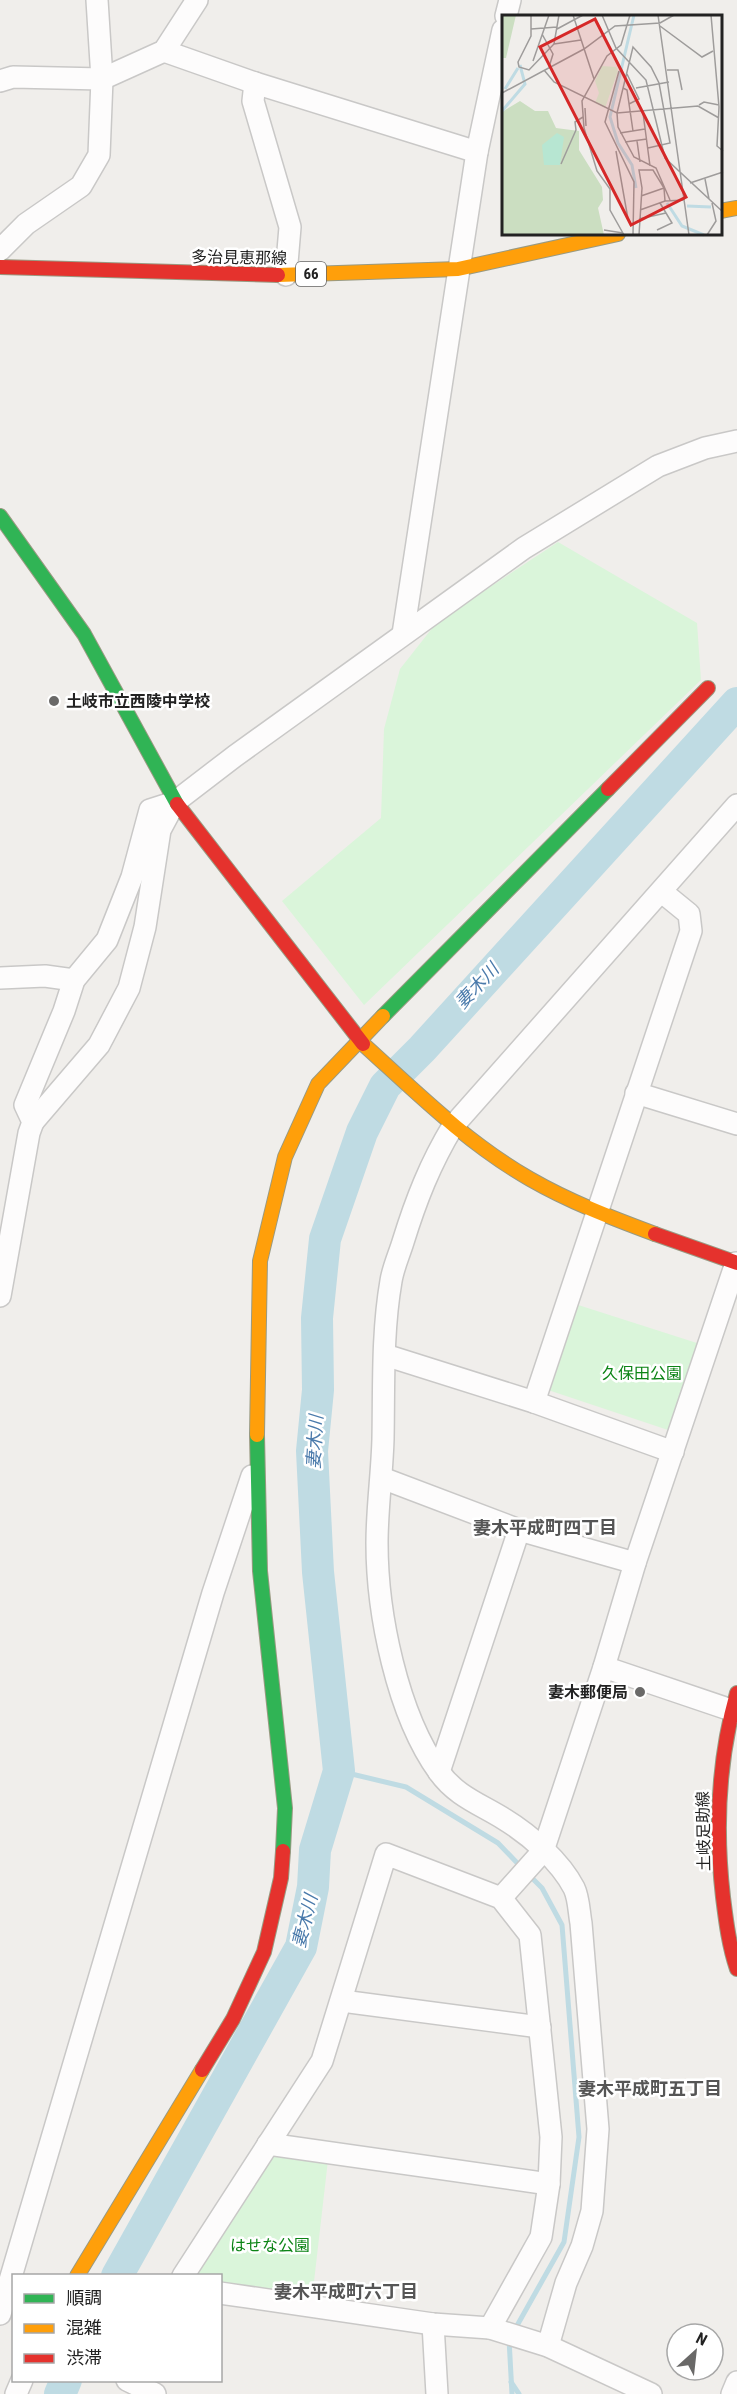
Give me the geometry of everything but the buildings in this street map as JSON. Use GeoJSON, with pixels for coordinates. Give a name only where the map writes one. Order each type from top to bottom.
{"type":"FeatureCollection","features":[{"type":"Feature","properties":{"kind":"street"},"geometry":{"type":"LineString","coordinates":[[0,250],[26,224],[81,186],[99,155],[102,79],[97,0]]}},
{"type":"Feature","properties":{"kind":"street"},"geometry":{"type":"LineString","coordinates":[[0,81],[13,77],[102,79],[164,51],[197,0]]}},
{"type":"Feature","properties":{"kind":"street"},"geometry":{"type":"LineString","coordinates":[[506,15],[510,0]]}},
{"type":"Feature","properties":{"kind":"street"},"geometry":{"type":"LineString","coordinates":[[403,634],[477,152],[502,35]]}},
{"type":"Feature","properties":{"kind":"street"},"geometry":{"type":"LineString","coordinates":[[164,51],[255,83],[477,152]]}},
{"type":"Feature","properties":{"kind":"street"},"geometry":{"type":"LineString","coordinates":[[255,83],[253,101],[290,227],[286,275]]}},
{"type":"Feature","properties":{"kind":"street"},"geometry":{"type":"LineString","coordinates":[[722,211],[737,208]]}},
{"type":"Feature","properties":{"kind":"street","name":"多治見恵那線"},"geometry":{"type":"LineString","coordinates":[[0,267],[286,275],[458,269],[609,236]]}},
{"type":"Feature","properties":{"kind":"street"},"geometry":{"type":"LineString","coordinates":[[33,1122],[24,1105],[64,1011],[74,980],[107,940],[132,877],[150,810],[175,802],[524,548],[658,466],[705,447],[737,441]]}},
{"type":"Feature","properties":{"kind":"street"},"geometry":{"type":"LineString","coordinates":[[0,516],[84,634],[175,802],[359,1040],[453,1126],[529,1179],[595,1212],[736,1263],[635,1563],[604,1667],[543,1851],[501,1898]]}},
{"type":"Feature","properties":{"kind":"street"},"geometry":{"type":"LineString","coordinates":[[78,2274],[234,2019],[264,1952],[281,1878],[285,1808],[260,1571],[257,1463],[260,1261],[285,1157],[318,1084],[708,688]]}},
{"type":"Feature","properties":{"kind":"street"},"geometry":{"type":"LineString","coordinates":[[0,1296],[29,1133],[33,1122],[99,1045],[129,988],[145,927],[160,830],[175,802]]}},
{"type":"Feature","properties":{"kind":"street"},"geometry":{"type":"LineString","coordinates":[[548,2346],[566,2283],[582,2246],[592,2211],[598,2129],[581,1923],[575,1890],[558,1866],[505,1820],[461,1796],[439,1772],[416,1730],[399,1688],[378,1586],[377,1541],[382,1478],[385,1355],[391,1280],[433,1159],[453,1126],[662,892],[737,804]]}},
{"type":"Feature","properties":{"kind":"street"},"geometry":{"type":"LineString","coordinates":[[534,1402],[595,1212],[691,931],[688,914],[662,892]]}},
{"type":"Feature","properties":{"kind":"street"},"geometry":{"type":"LineString","coordinates":[[0,978],[45,976],[74,980]]}},
{"type":"Feature","properties":{"kind":"street"},"geometry":{"type":"LineString","coordinates":[[636,1093],[737,1124]]}},
{"type":"Feature","properties":{"kind":"street"},"geometry":{"type":"LineString","coordinates":[[385,1355],[534,1402],[674,1452]]}},
{"type":"Feature","properties":{"kind":"street"},"geometry":{"type":"LineString","coordinates":[[0,2314],[213,1593],[257,1463]]}},
{"type":"Feature","properties":{"kind":"street"},"geometry":{"type":"LineString","coordinates":[[382,1478],[519,1530],[635,1563]]}},
{"type":"Feature","properties":{"kind":"street"},"geometry":{"type":"LineString","coordinates":[[439,1772],[519,1530]]}},
{"type":"Feature","properties":{"kind":"street"},"geometry":{"type":"LineString","coordinates":[[604,1667],[735,1705]]}},
{"type":"Feature","properties":{"kind":"street","name":"土岐足助線"},"geometry":{"type":"LineString","coordinates":[[735,1705],[719,1785],[720,1871],[731,1952],[737,1969]]}},
{"type":"Feature","properties":{"kind":"street"},"geometry":{"type":"LineString","coordinates":[[184,2274],[322,2061],[386,1854],[501,1898],[530,1935],[551,2137],[549,2184],[541,2237],[490,2328]]}},
{"type":"Feature","properties":{"kind":"street"},"geometry":{"type":"LineString","coordinates":[[342,2001],[540,2027]]}},
{"type":"Feature","properties":{"kind":"street"},"geometry":{"type":"LineString","coordinates":[[268,2144],[549,2184]]}},
{"type":"Feature","properties":{"kind":"street"},"geometry":{"type":"LineString","coordinates":[[222,2293],[433,2324],[490,2328],[548,2346],[651,2394]]}},
{"type":"Feature","properties":{"kind":"street"},"geometry":{"type":"LineString","coordinates":[[433,2324],[437,2394]]}},
{"type":"Feature","properties":{"kind":"street"},"geometry":{"type":"LineString","coordinates":[[131,2382],[155,2394]]}},
{"type":"Feature","properties":{"kind":"street"},"geometry":{"type":"LineString","coordinates":[[732,2394],[737,2382]]}},
{"type":"Feature","properties":{"kind":"green space"},"geometry":{"type":"Polygon","coordinates":[[[558,542],[697,623],[701,680],[364,1005],[282,901],[381,818],[384,729],[400,669],[437,622],[558,542]]]}},
{"type":"Feature","properties":{"kind":"green space","name":"久保田公園"},"geometry":{"type":"Polygon","coordinates":[[[572,1303],[700,1344],[671,1431],[542,1388],[572,1303]]]}},
{"type":"Feature","properties":{"kind":"green space","name":"はせな公園"},"geometry":{"type":"Polygon","coordinates":[[[276,2152],[328,2160],[312,2299],[222,2287],[222,2274],[195,2274],[276,2152]]]}},
{"type":"Feature","properties":{"kind":"waterway","name":"妻木川"},"geometry":{"type":"LineString","coordinates":[[118,2274],[301,1947],[313,1887],[315,1850],[339,1771],[318,1572],[312,1451],[318,1390],[317,1318],[325,1239],[362,1132],[385,1086],[422,1049],[737,703]]}},
{"type":"Feature","properties":{"kind":"waterway"},"geometry":{"type":"LineString","coordinates":[[339,1771],[406,1787],[498,1843],[522,1868]]}},
{"type":"Feature","properties":{"kind":"waterway"},"geometry":{"type":"LineString","coordinates":[[514,2331],[564,2242],[579,2137],[562,1925],[542,1888],[528,1874]]}},
{"type":"Feature","properties":{"kind":"waterway"},"geometry":{"type":"LineString","coordinates":[[509,2339],[512,2394]]}},
{"type":"Feature","properties":{"kind":"waterway","name":"妻木川"},"geometry":{"type":"LineString","coordinates":[[60,2394],[65,2382]]}},
{"type":"Feature","properties":{"kind":"waterway"},"geometry":{"type":"LineString","coordinates":[[511,2382],[519,2394]]}},
{"type":"Feature","properties":{"kind":"traffic: fast"},"geometry":{"type":"LineString","coordinates":[[0,516],[84,634],[177,804]]}},
{"type":"Feature","properties":{"kind":"traffic: fast"},"geometry":{"type":"LineString","coordinates":[[383,1016],[608,789]]}},
{"type":"Feature","properties":{"kind":"traffic: fast"},"geometry":{"type":"LineString","coordinates":[[257,1435],[260,1571],[285,1808],[283,1851]]}},
{"type":"Feature","properties":{"kind":"traffic: slow"},"geometry":{"type":"LineString","coordinates":[[722,211],[737,208]]}},
{"type":"Feature","properties":{"kind":"traffic: slow"},"geometry":{"type":"LineString","coordinates":[[278,275],[458,269],[609,236]]}},
{"type":"Feature","properties":{"kind":"traffic: slow"},"geometry":{"type":"LineString","coordinates":[[257,1435],[260,1261],[285,1157],[318,1084],[383,1016]]}},
{"type":"Feature","properties":{"kind":"traffic: slow"},"geometry":{"type":"LineString","coordinates":[[363,1044],[463,1133],[507,1165],[576,1202],[655,1234]]}},
{"type":"Feature","properties":{"kind":"traffic: slow"},"geometry":{"type":"LineString","coordinates":[[78,2274],[202,2070]]}},
{"type":"Feature","properties":{"kind":"traffic: jam"},"geometry":{"type":"LineString","coordinates":[[0,267],[278,275]]}},
{"type":"Feature","properties":{"kind":"traffic: jam"},"geometry":{"type":"LineString","coordinates":[[608,789],[708,688]]}},
{"type":"Feature","properties":{"kind":"traffic: jam"},"geometry":{"type":"LineString","coordinates":[[177,804],[363,1044]]}},
{"type":"Feature","properties":{"kind":"traffic: jam"},"geometry":{"type":"LineString","coordinates":[[655,1234],[737,1263]]}},
{"type":"Feature","properties":{"kind":"traffic: jam"},"geometry":{"type":"LineString","coordinates":[[737,1693],[722,1769],[719,1820],[723,1897],[737,1969]]}},
{"type":"Feature","properties":{"kind":"traffic: jam"},"geometry":{"type":"LineString","coordinates":[[202,2070],[233,2019],[264,1952],[281,1878],[283,1851]]}},
{"type":"Feature","properties":{"kind":"place","name":"土岐市立西陵中学校"},"geometry":{"type":"Point","coordinates":[54,701]}},
{"type":"Feature","properties":{"kind":"place","name":"妻木郵便局"},"geometry":{"type":"Point","coordinates":[640,1692]}},
{"type":"Feature","properties":{"kind":"district","name":"妻木平成町四丁目"},"geometry":{"type":"Point","coordinates":[545,1528]}},
{"type":"Feature","properties":{"kind":"district","name":"妻木平成町五丁目"},"geometry":{"type":"Point","coordinates":[650,2089]}},
{"type":"Feature","properties":{"kind":"district","name":"妻木平成町六丁目"},"geometry":{"type":"Point","coordinates":[346,2292]}}]}
